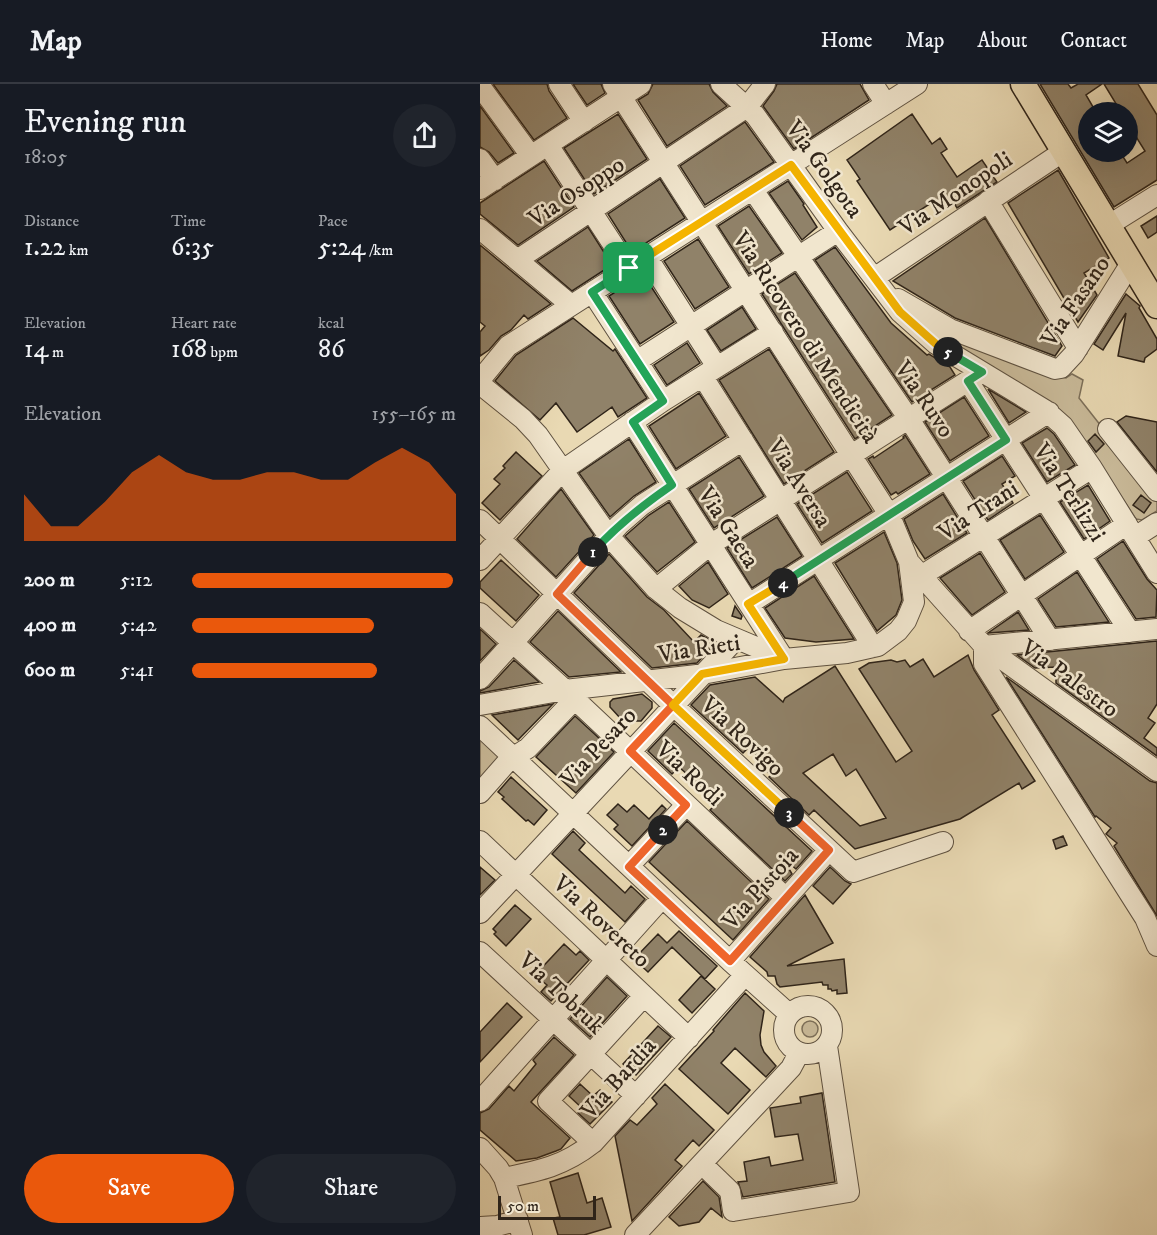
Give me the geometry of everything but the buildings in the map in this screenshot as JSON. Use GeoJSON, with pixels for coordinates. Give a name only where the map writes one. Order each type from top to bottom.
{"type":"FeatureCollection","features":[{"type":"Feature","properties":{"kind":"main road"},"geometry":{"type":"LineString","coordinates":[[1023,84],[1157,306]]}},
{"type":"Feature","properties":{"kind":"street"},"geometry":{"type":"LineString","coordinates":[[559,84],[584,122]]}},
{"type":"Feature","properties":{"kind":"street"},"geometry":{"type":"LineString","coordinates":[[480,159],[487,185],[584,122],[617,91],[641,84]]}},
{"type":"Feature","properties":{"kind":"street","name":"Via Golgota"},"geometry":{"type":"LineString","coordinates":[[721,84],[755,115],[838,231],[900,312],[975,376],[1049,412],[1063,426],[1092,468],[1157,573]]}},
{"type":"Feature","properties":{"kind":"street","name":"Via Osoppo"},"geometry":{"type":"LineString","coordinates":[[517,260],[747,107],[765,84]]}},
{"type":"Feature","properties":{"kind":"street"},"geometry":{"type":"LineString","coordinates":[[873,84],[886,104]]}},
{"type":"Feature","properties":{"kind":"street"},"geometry":{"type":"LineString","coordinates":[[784,659],[736,639],[680,608],[656,589],[608,535],[531,427],[480,382],[508,346],[917,84]]}},
{"type":"Feature","properties":{"kind":"street"},"geometry":{"type":"LineString","coordinates":[[487,91],[531,156]]}},
{"type":"Feature","properties":{"kind":"street","name":"Via Ricovero di Mendicità"},"geometry":{"type":"LineString","coordinates":[[617,91],[890,516],[914,571],[984,646]]}},
{"type":"Feature","properties":{"kind":"street"},"geometry":{"type":"LineString","coordinates":[[548,145],[629,268]]}},
{"type":"Feature","properties":{"kind":"street","name":"Via Monopoli"},"geometry":{"type":"LineString","coordinates":[[878,284],[988,201],[1064,151]]}},
{"type":"Feature","properties":{"kind":"street","name":"Via Ruvo"},"geometry":{"type":"LineString","coordinates":[[753,190],[909,419],[1050,640]]}},
{"type":"Feature","properties":{"kind":"street"},"geometry":{"type":"LineString","coordinates":[[1109,225],[1157,195]]}},
{"type":"Feature","properties":{"kind":"street"},"geometry":{"type":"LineString","coordinates":[[988,201],[1078,348]]}},
{"type":"Feature","properties":{"kind":"street"},"geometry":{"type":"LineString","coordinates":[[480,229],[571,305]]}},
{"type":"Feature","properties":{"kind":"street"},"geometry":{"type":"LineString","coordinates":[[637,361],[838,231]]}},
{"type":"Feature","properties":{"kind":"street","name":"Via Aversa"},"geometry":{"type":"LineString","coordinates":[[647,257],[690,326],[743,440],[873,647]]}},
{"type":"Feature","properties":{"kind":"street","name":"Via Fasano"},"geometry":{"type":"LineString","coordinates":[[1061,368],[1078,348],[1131,263]]}},
{"type":"Feature","properties":{"kind":"street","name":"Via Golgota"},"geometry":{"type":"LineString","coordinates":[[878,284],[950,329],[1055,369],[1061,368]]}},
{"type":"Feature","properties":{"kind":"street"},"geometry":{"type":"LineString","coordinates":[[592,292],[663,401]]}},
{"type":"Feature","properties":{"kind":"street"},"geometry":{"type":"LineString","coordinates":[[480,560],[563,470],[663,401],[773,332]]}},
{"type":"Feature","properties":{"kind":"street"},"geometry":{"type":"LineString","coordinates":[[656,589],[710,544],[975,376]]}},
{"type":"Feature","properties":{"kind":"street","name":"Via Terlizzi"},"geometry":{"type":"LineString","coordinates":[[975,376],[1006,440],[1130,632]]}},
{"type":"Feature","properties":{"kind":"street"},"geometry":{"type":"LineString","coordinates":[[748,604],[890,516],[1049,412]]}},
{"type":"Feature","properties":{"kind":"street","name":"Via Gaeta"},"geometry":{"type":"LineString","coordinates":[[633,422],[784,659]]}},
{"type":"Feature","properties":{"kind":"street"},"geometry":{"type":"LineString","coordinates":[[1108,429],[1157,491]]}},
{"type":"Feature","properties":{"kind":"street"},"geometry":{"type":"LineString","coordinates":[[480,679],[608,535],[642,505],[743,440]]}},
{"type":"Feature","properties":{"kind":"street","name":"Via Trani"},"geometry":{"type":"LineString","coordinates":[[914,571],[984,536],[1092,468]]}},
{"type":"Feature","properties":{"kind":"street","name":"Via Rovigo"},"geometry":{"type":"LineString","coordinates":[[480,520],[648,682],[853,872],[943,842]]}},
{"type":"Feature","properties":{"kind":"street"},"geometry":{"type":"LineString","coordinates":[[969,631],[1081,555],[1131,531],[1157,524]]}},
{"type":"Feature","properties":{"kind":"street"},"geometry":{"type":"LineString","coordinates":[[873,647],[892,638],[906,621],[914,602],[914,571]]}},
{"type":"Feature","properties":{"kind":"street","name":"Via Rodi"},"geometry":{"type":"LineString","coordinates":[[480,613],[570,694],[786,897]]}},
{"type":"Feature","properties":{"kind":"street"},"geometry":{"type":"LineString","coordinates":[[1157,629],[984,646],[984,664],[1145,918],[1157,946]]}},
{"type":"Feature","properties":{"kind":"street","name":"Via Pesaro"},"geometry":{"type":"LineString","coordinates":[[480,913],[736,639]]}},
{"type":"Feature","properties":{"kind":"street","name":"Via Palestro"},"geometry":{"type":"LineString","coordinates":[[984,646],[1157,771]]}},
{"type":"Feature","properties":{"kind":"street","name":"Via Rieti"},"geometry":{"type":"LineString","coordinates":[[480,705],[570,694],[784,659],[847,653],[873,647]]}},
{"type":"Feature","properties":{"kind":"street"},"geometry":{"type":"LineString","coordinates":[[480,793],[513,758],[528,748],[570,694]]}},
{"type":"Feature","properties":{"kind":"street"},"geometry":{"type":"LineString","coordinates":[[480,726],[789,1014]]}},
{"type":"Feature","properties":{"kind":"street"},"geometry":{"type":"LineString","coordinates":[[629,867],[686,805]]}},
{"type":"Feature","properties":{"kind":"street","name":"Via Rovereto"},"geometry":{"type":"LineString","coordinates":[[480,841],[689,1038]]}},
{"type":"Feature","properties":{"kind":"street","name":"Via Pistoia"},"geometry":{"type":"LineString","coordinates":[[730,961],[829,850]]}},
{"type":"Feature","properties":{"kind":"street"},"geometry":{"type":"LineString","coordinates":[[480,1101],[605,959],[663,898]]}},
{"type":"Feature","properties":{"kind":"street","name":"Via Tobruk"},"geometry":{"type":"LineString","coordinates":[[480,951],[636,1096]]}},
{"type":"Feature","properties":{"kind":"street","name":"Via Bardia"},"geometry":{"type":"LineString","coordinates":[[504,1178],[559,1165],[581,1153],[593,1143],[745,975]]}},
{"type":"Feature","properties":{"kind":"street"},"geometry":{"type":"LineString","coordinates":[[593,1143],[548,1101],[644,996]]}},
{"type":"Feature","properties":{"kind":"street"},"geometry":{"type":"LineString","coordinates":[[702,1164],[730,1191],[734,1211],[849,1192],[827,1046],[832,1030],[831,1022],[820,1009],[804,1006],[789,1014],[785,1021],[784,1036],[792,1049],[799,1053],[814,1054],[827,1046]]}},
{"type":"Feature","properties":{"kind":"street"},"geometry":{"type":"LineString","coordinates":[[634,1235],[790,1068],[799,1053]]}},
{"type":"Feature","properties":{"kind":"street"},"geometry":{"type":"LineString","coordinates":[[480,1227],[520,1228],[504,1178],[498,1168],[482,1153]]}},
{"type":"Feature","properties":{"kind":"shaded area"},"geometry":{"type":"Polygon","coordinates":[[[963,340],[1053,375],[1066,378],[1072,374],[1083,380],[1079,398],[1157,497],[1157,511],[1142,520],[1136,519],[1094,455],[958,349],[963,340]]]}},
{"type":"Feature","properties":{"kind":"shaded area"},"geometry":{"type":"Polygon","coordinates":[[[480,738],[500,758],[480,781],[480,738]]]}},
{"type":"Feature","properties":{"kind":"shaded area"},"geometry":{"type":"Polygon","coordinates":[[[810,1021],[818,1029],[810,1037],[802,1029],[810,1021]]]}},
{"type":"Feature","properties":{"kind":"route"},"geometry":{"type":"LineString","coordinates":[[629,268],[592,292],[663,401],[633,422],[672,485],[642,505],[608,535],[557,594],[673,705],[630,751],[686,805],[629,867],[730,961],[829,850],[673,705],[702,674],[784,659],[748,604],[890,516],[1006,440],[968,381],[982,372],[936,344],[900,312],[791,165],[629,268]]}}]}
